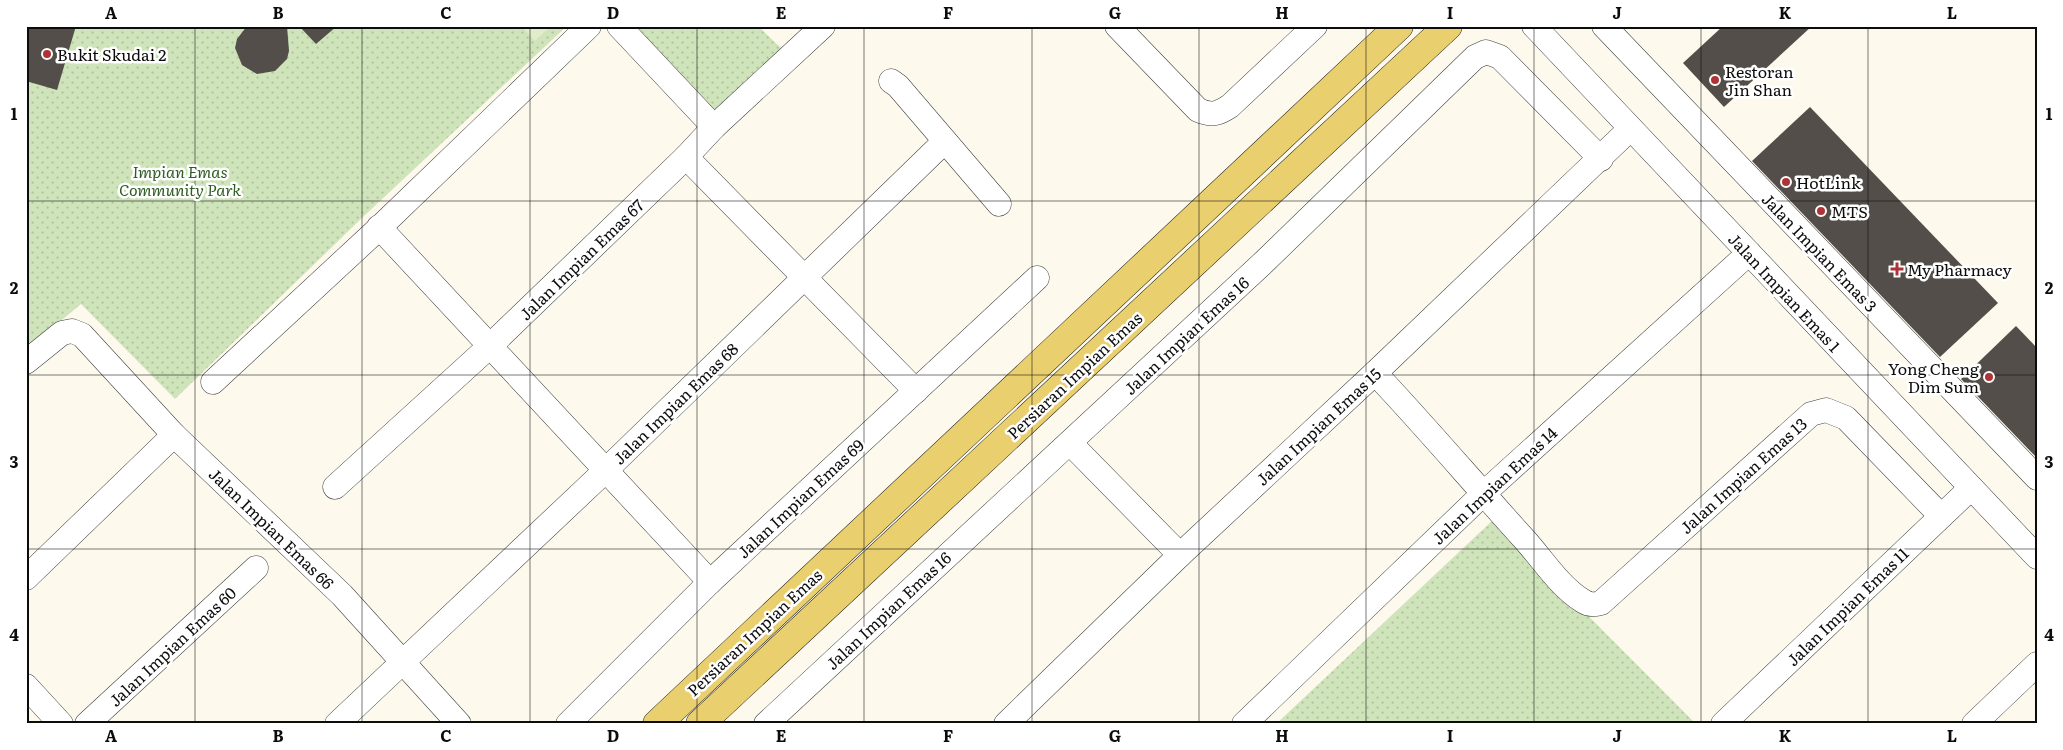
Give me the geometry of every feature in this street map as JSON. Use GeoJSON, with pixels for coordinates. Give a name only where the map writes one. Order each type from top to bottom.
{"type":"FeatureCollection","features":[{"type":"Feature","properties":{"kind":"main road","name":"Persiaran Impian Emas"},"geometry":{"type":"LineString","coordinates":[[657,724],[1398,26]]}},
{"type":"Feature","properties":{"kind":"main road","name":"Persiaran Impian Emas"},"geometry":{"type":"LineString","coordinates":[[700,724],[1449,28]]}},
{"type":"Feature","properties":{"kind":"street"},"geometry":{"type":"LineString","coordinates":[[213,382],[379,227],[589,26]]}},
{"type":"Feature","properties":{"kind":"street"},"geometry":{"type":"LineString","coordinates":[[619,26],[714,127]]}},
{"type":"Feature","properties":{"kind":"street","name":"Jalan Impian Emas 67"},"geometry":{"type":"LineString","coordinates":[[335,487],[490,346],[686,157],[714,127],[823,26]]}},
{"type":"Feature","properties":{"kind":"street"},"geometry":{"type":"LineString","coordinates":[[1117,26],[1198,110],[1209,114],[1219,113],[1230,106],[1315,26]]}},
{"type":"Feature","properties":{"kind":"street","name":"Jalan Impian Emas 1"},"geometry":{"type":"LineString","coordinates":[[1534,26],[2037,557]]}},
{"type":"Feature","properties":{"kind":"street","name":"Jalan Impian Emas 3"},"geometry":{"type":"LineString","coordinates":[[1604,26],[2037,478]]}},
{"type":"Feature","properties":{"kind":"street","name":"Jalan Impian Emas 16"},"geometry":{"type":"LineString","coordinates":[[766,724],[1264,262],[1475,57],[1486,52],[1500,57],[1601,159]]}},
{"type":"Feature","properties":{"kind":"street"},"geometry":{"type":"LineString","coordinates":[[891,81],[898,86],[999,204]]}},
{"type":"Feature","properties":{"kind":"street","name":"Jalan Impian Emas 15"},"geometry":{"type":"LineString","coordinates":[[1006,724],[1180,555],[1375,373],[1601,159],[1630,129]]}},
{"type":"Feature","properties":{"kind":"street","name":"Jalan Impian Emas 68"},"geometry":{"type":"LineString","coordinates":[[337,724],[606,470],[944,142]]}},
{"type":"Feature","properties":{"kind":"street"},"geometry":{"type":"LineString","coordinates":[[686,157],[916,391]]}},
{"type":"Feature","properties":{"kind":"street"},"geometry":{"type":"LineString","coordinates":[[379,227],[710,582]]}},
{"type":"Feature","properties":{"kind":"street","name":"Jalan Impian Emas 14"},"geometry":{"type":"LineString","coordinates":[[1244,724],[1482,494],[1749,253]]}},
{"type":"Feature","properties":{"kind":"street","name":"Jalan Impian Emas 69"},"geometry":{"type":"LineString","coordinates":[[568,724],[710,582],[1037,278]]}},
{"type":"Feature","properties":{"kind":"street","name":"Jalan Impian Emas 66"},"geometry":{"type":"LineString","coordinates":[[26,362],[62,333],[72,332],[82,336],[174,435],[342,595],[459,724]]}},
{"type":"Feature","properties":{"kind":"street","name":"Jalan Impian Emas 13"},"geometry":{"type":"LineString","coordinates":[[1375,373],[1434,436],[1482,494],[1565,585],[1584,602],[1593,605],[1600,603],[1811,414],[1826,410],[1846,418],[1941,516]]}},
{"type":"Feature","properties":{"kind":"street"},"geometry":{"type":"LineString","coordinates":[[26,578],[174,435]]}},
{"type":"Feature","properties":{"kind":"street"},"geometry":{"type":"LineString","coordinates":[[1070,443],[1180,555]]}},
{"type":"Feature","properties":{"kind":"street","name":"Jalan Impian Emas 11"},"geometry":{"type":"LineString","coordinates":[[1723,724],[1971,488]]}},
{"type":"Feature","properties":{"kind":"street","name":"Jalan Impian Emas 60"},"geometry":{"type":"LineString","coordinates":[[87,724],[256,568]]}},
{"type":"Feature","properties":{"kind":"street"},"geometry":{"type":"LineString","coordinates":[[1974,724],[2037,664]]}},
{"type":"Feature","properties":{"kind":"street"},"geometry":{"type":"LineString","coordinates":[[26,686],[61,724]]}},
{"type":"Feature","properties":{"kind":"green space","name":"Impian Emas Community Park"},"geometry":{"type":"Polygon","coordinates":[[[26,26],[567,26],[363,217],[175,399],[81,304],[26,350],[26,26]]]}},
{"type":"Feature","properties":{"kind":"green space"},"geometry":{"type":"Polygon","coordinates":[[[521,26],[551,26],[535,41],[521,26]]]}},
{"type":"Feature","properties":{"kind":"green space"},"geometry":{"type":"Polygon","coordinates":[[[625,26],[758,26],[784,51],[711,118],[625,26]]]}},
{"type":"Feature","properties":{"kind":"green space"},"geometry":{"type":"Polygon","coordinates":[[[1493,520],[1695,723],[1276,724],[1493,520]]]}},
{"type":"Feature","properties":{"kind":"building","name":"Bukit Skudai 2"},"geometry":{"type":"Polygon","coordinates":[[[26,26],[76,26],[57,90],[26,81],[26,26]]]}},
{"type":"Feature","properties":{"kind":"building"},"geometry":{"type":"Polygon","coordinates":[[[247,26],[287,26],[289,51],[287,59],[275,71],[257,74],[242,65],[235,48],[237,39],[247,26]]]}},
{"type":"Feature","properties":{"kind":"building"},"geometry":{"type":"Polygon","coordinates":[[[299,26],[337,26],[316,44],[299,26]]]}},
{"type":"Feature","properties":{"kind":"building"},"geometry":{"type":"Polygon","coordinates":[[[1723,26],[1812,26],[1724,107],[1683,63],[1723,26]]]}},
{"type":"Feature","properties":{"kind":"building"},"geometry":{"type":"Polygon","coordinates":[[[1810,107],[1998,303],[1940,357],[1752,161],[1810,107]]]}},
{"type":"Feature","properties":{"kind":"building"},"geometry":{"type":"Polygon","coordinates":[[[2016,326],[2037,348],[2037,458],[1961,379],[2016,326]]]}},
{"type":"Feature","properties":{"kind":"place","name":"Bukit Skudai 2"},"geometry":{"type":"Point","coordinates":[47,54]}},
{"type":"Feature","properties":{"kind":"place","name":"Restoran Jin Shan"},"geometry":{"type":"Point","coordinates":[1715,80]}},
{"type":"Feature","properties":{"kind":"place","name":"HotLink"},"geometry":{"type":"Point","coordinates":[1786,182]}},
{"type":"Feature","properties":{"kind":"place","name":"MTS"},"geometry":{"type":"Point","coordinates":[1821,211]}},
{"type":"Feature","properties":{"kind":"place","name":"My Pharmacy"},"geometry":{"type":"Point","coordinates":[1897,269]}},
{"type":"Feature","properties":{"kind":"place","name":"Yong Cheng Dim Sum"},"geometry":{"type":"Point","coordinates":[1989,377]}}]}
